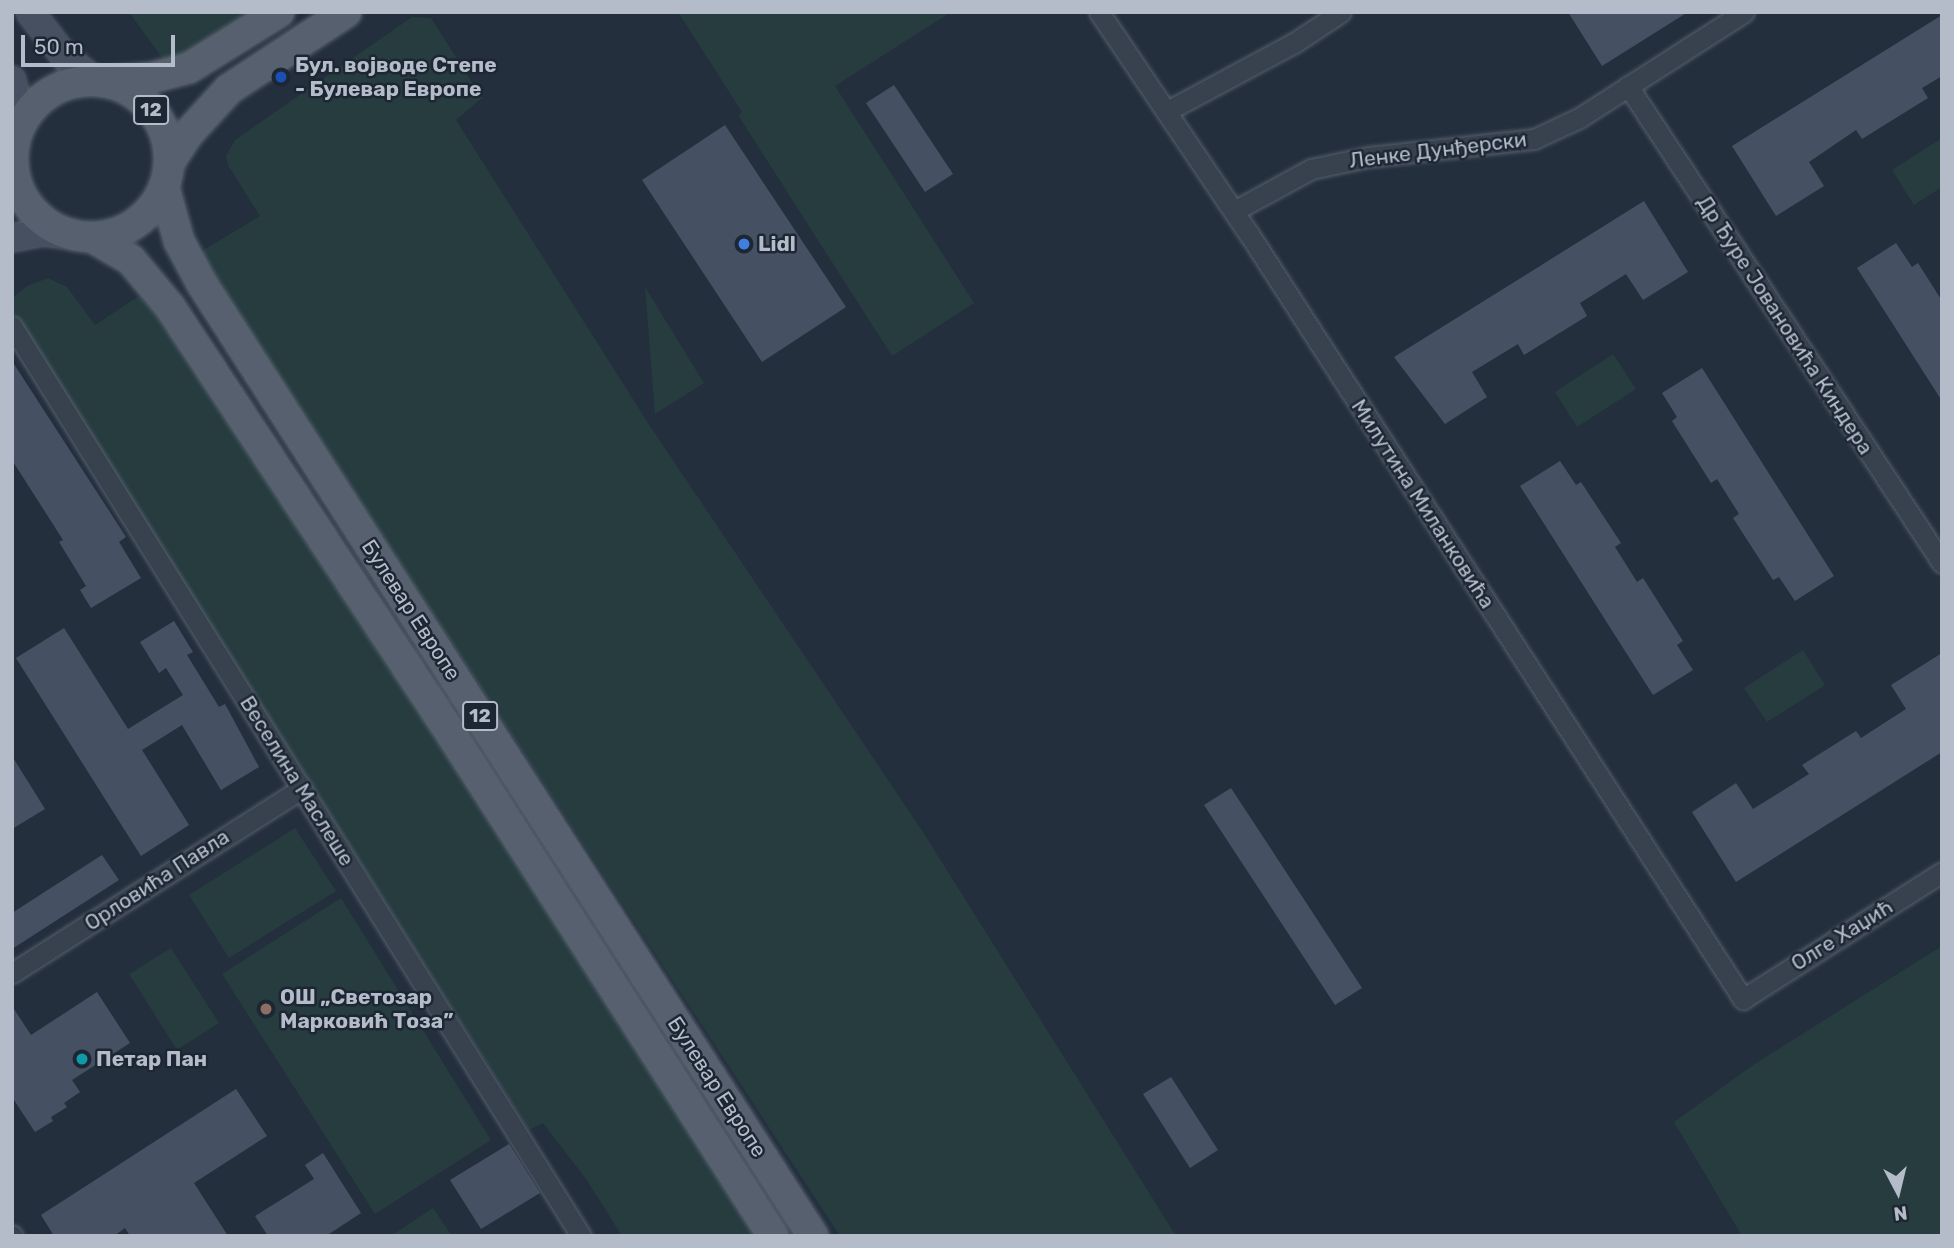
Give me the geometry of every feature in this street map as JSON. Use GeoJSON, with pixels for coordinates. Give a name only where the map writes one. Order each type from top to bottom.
{"type":"FeatureCollection","features":[{"type":"Feature","properties":{"kind":"main road"},"geometry":{"type":"LineString","coordinates":[[30,12],[64,55],[98,82]]}},
{"type":"Feature","properties":{"kind":"main road","name":"12"},"geometry":{"type":"LineString","coordinates":[[279,12],[179,72],[72,84],[51,93],[33,107],[21,126],[13,160],[19,187],[34,211],[56,229],[88,237],[115,233],[135,223],[152,207],[193,127],[229,89],[345,12]]}},
{"type":"Feature","properties":{"kind":"main road"},"geometry":{"type":"LineString","coordinates":[[12,80],[21,126]]}},
{"type":"Feature","properties":{"kind":"main road","name":"12"},"geometry":{"type":"LineString","coordinates":[[98,82],[127,90],[147,105],[167,138],[167,175]]}},
{"type":"Feature","properties":{"kind":"main road","name":"Булевар Европе"},"geometry":{"type":"LineString","coordinates":[[167,175],[179,241],[202,284],[813,1236]]}},
{"type":"Feature","properties":{"kind":"main road"},"geometry":{"type":"LineString","coordinates":[[12,237],[43,232],[88,237]]}},
{"type":"Feature","properties":{"kind":"main road","name":"Булевар Европе"},"geometry":{"type":"LineString","coordinates":[[88,237],[131,260],[170,307],[448,729],[773,1236]]}},
{"type":"Feature","properties":{"kind":"street","name":"Милутина Миланковића"},"geometry":{"type":"LineString","coordinates":[[1099,12],[1234,211],[1743,999]]}},
{"type":"Feature","properties":{"kind":"street"},"geometry":{"type":"LineString","coordinates":[[1167,111],[1294,43],[1341,12]]}},
{"type":"Feature","properties":{"kind":"street","name":"Ленке Дунђерски"},"geometry":{"type":"LineString","coordinates":[[1234,211],[1311,169],[1367,157],[1534,139],[1579,118],[1744,12]]}},
{"type":"Feature","properties":{"kind":"street","name":"Др Ђуре Јовановића Киндера"},"geometry":{"type":"LineString","coordinates":[[1628,86],[1942,563]]}},
{"type":"Feature","properties":{"kind":"street","name":"Веселина Маслеше"},"geometry":{"type":"LineString","coordinates":[[12,326],[581,1236]]}},
{"type":"Feature","properties":{"kind":"street","name":"Орловића Павла"},"geometry":{"type":"LineString","coordinates":[[12,973],[302,788]]}},
{"type":"Feature","properties":{"kind":"street","name":"Олге Хаџић"},"geometry":{"type":"LineString","coordinates":[[1743,999],[1942,872]]}},
{"type":"Feature","properties":{"kind":"green space"},"geometry":{"type":"Polygon","coordinates":[[[129,12],[260,12],[203,48],[165,62],[129,12]]]}},
{"type":"Feature","properties":{"kind":"green space"},"geometry":{"type":"Polygon","coordinates":[[[678,12],[951,12],[835,86],[974,303],[892,356],[738,115],[742,112],[678,12]]]}},
{"type":"Feature","properties":{"kind":"green space"},"geometry":{"type":"Polygon","coordinates":[[[412,17],[431,18],[482,98],[456,120],[650,426],[923,832],[1176,1236],[840,1236],[197,254],[260,216],[228,165],[226,156],[235,140],[412,17]]]}},
{"type":"Feature","properties":{"kind":"green space"},"geometry":{"type":"Polygon","coordinates":[[[1942,138],[1942,187],[1914,205],[1892,170],[1942,138]]]}},
{"type":"Feature","properties":{"kind":"green space"},"geometry":{"type":"Polygon","coordinates":[[[48,278],[67,287],[95,325],[139,296],[164,322],[763,1236],[622,1236],[586,1179],[543,1123],[529,1130],[12,310],[12,298],[27,286],[48,278]]]}},
{"type":"Feature","properties":{"kind":"green space"},"geometry":{"type":"Polygon","coordinates":[[[645,287],[704,383],[655,414],[645,287]]]}},
{"type":"Feature","properties":{"kind":"green space"},"geometry":{"type":"Polygon","coordinates":[[[1613,354],[1636,389],[1577,427],[1555,392],[1613,354]]]}},
{"type":"Feature","properties":{"kind":"green space"},"geometry":{"type":"Polygon","coordinates":[[[1803,650],[1825,685],[1767,722],[1744,688],[1803,650]]]}},
{"type":"Feature","properties":{"kind":"green space"},"geometry":{"type":"Polygon","coordinates":[[[295,828],[336,891],[229,958],[189,895],[295,828]]]}},
{"type":"Feature","properties":{"kind":"green space"},"geometry":{"type":"Polygon","coordinates":[[[341,898],[491,1140],[375,1214],[222,974],[341,898]]]}},
{"type":"Feature","properties":{"kind":"green space"},"geometry":{"type":"Polygon","coordinates":[[[1942,946],[1942,1236],[1742,1236],[1674,1122],[1756,1063],[1942,946]]]}},
{"type":"Feature","properties":{"kind":"green space"},"geometry":{"type":"Polygon","coordinates":[[[171,948],[219,1023],[177,1050],[129,974],[171,948]]]}},
{"type":"Feature","properties":{"kind":"green space"},"geometry":{"type":"Polygon","coordinates":[[[433,1208],[452,1236],[391,1236],[433,1208]]]}},
{"type":"Feature","properties":{"kind":"building"},"geometry":{"type":"Polygon","coordinates":[[[1568,12],[1688,12],[1602,66],[1568,12]]]}},
{"type":"Feature","properties":{"kind":"building"},"geometry":{"type":"Polygon","coordinates":[[[1942,15],[1942,76],[1922,88],[1928,98],[1862,139],[1856,130],[1809,162],[1824,186],[1776,216],[1732,146],[1942,15]]]}},
{"type":"Feature","properties":{"kind":"building"},"geometry":{"type":"Polygon","coordinates":[[[894,85],[953,174],[925,192],[866,103],[894,85]]]}},
{"type":"Feature","properties":{"kind":"building","name":"Lidl"},"geometry":{"type":"Polygon","coordinates":[[[725,125],[846,307],[762,362],[642,180],[725,125]]]}},
{"type":"Feature","properties":{"kind":"building"},"geometry":{"type":"Polygon","coordinates":[[[1644,201],[1688,272],[1643,300],[1626,274],[1580,303],[1587,316],[1524,355],[1518,344],[1472,372],[1487,397],[1445,424],[1394,357],[1644,201]]]}},
{"type":"Feature","properties":{"kind":"building"},"geometry":{"type":"Polygon","coordinates":[[[1896,243],[1912,267],[1918,263],[1942,301],[1942,401],[1857,268],[1896,243]]]}},
{"type":"Feature","properties":{"kind":"building"},"geometry":{"type":"Polygon","coordinates":[[[12,361],[126,537],[119,542],[141,578],[91,608],[80,590],[86,586],[59,542],[63,540],[12,460],[12,361]]]}},
{"type":"Feature","properties":{"kind":"building"},"geometry":{"type":"Polygon","coordinates":[[[1702,368],[1834,576],[1795,601],[1779,577],[1773,580],[1733,518],[1739,514],[1717,479],[1711,483],[1672,421],[1677,417],[1662,393],[1702,368]]]}},
{"type":"Feature","properties":{"kind":"building"},"geometry":{"type":"Polygon","coordinates":[[[1560,461],[1576,485],[1581,482],[1621,543],[1615,547],[1637,582],[1643,578],[1683,641],[1677,645],[1693,670],[1653,695],[1520,486],[1560,461]]]}},
{"type":"Feature","properties":{"kind":"building"},"geometry":{"type":"Polygon","coordinates":[[[174,621],[193,652],[187,655],[219,707],[225,704],[259,767],[221,790],[182,725],[142,750],[189,825],[141,856],[16,658],[64,628],[128,729],[183,695],[166,668],[159,673],[140,642],[174,621]]]}},
{"type":"Feature","properties":{"kind":"building"},"geometry":{"type":"Polygon","coordinates":[[[1942,653],[1942,752],[1736,882],[1692,812],[1736,783],[1753,809],[1809,774],[1802,765],[1856,731],[1861,738],[1906,709],[1891,685],[1942,653]]]}},
{"type":"Feature","properties":{"kind":"building"},"geometry":{"type":"Polygon","coordinates":[[[12,756],[45,809],[12,829],[12,756]]]}},
{"type":"Feature","properties":{"kind":"building"},"geometry":{"type":"Polygon","coordinates":[[[1231,788],[1362,988],[1335,1005],[1204,805],[1231,788]]]}},
{"type":"Feature","properties":{"kind":"building"},"geometry":{"type":"Polygon","coordinates":[[[102,855],[119,880],[12,949],[12,913],[102,855]]]}},
{"type":"Feature","properties":{"kind":"building","name":"Петар Пан"},"geometry":{"type":"Polygon","coordinates":[[[97,992],[130,1043],[72,1080],[80,1092],[64,1103],[67,1107],[51,1117],[53,1121],[35,1132],[12,1097],[12,1006],[31,1035],[97,992]]]}},
{"type":"Feature","properties":{"kind":"building"},"geometry":{"type":"Polygon","coordinates":[[[1171,1077],[1218,1150],[1190,1168],[1143,1094],[1171,1077]]]}},
{"type":"Feature","properties":{"kind":"building"},"geometry":{"type":"Polygon","coordinates":[[[236,1089],[267,1136],[194,1183],[228,1236],[130,1236],[125,1228],[114,1236],[54,1236],[41,1215],[236,1089]]]}},
{"type":"Feature","properties":{"kind":"building"},"geometry":{"type":"Polygon","coordinates":[[[509,1144],[540,1193],[481,1229],[450,1180],[509,1144]]]}},
{"type":"Feature","properties":{"kind":"building"},"geometry":{"type":"Polygon","coordinates":[[[323,1153],[361,1213],[326,1236],[268,1236],[255,1216],[314,1179],[305,1165],[323,1153]]]}},
{"type":"Feature","properties":{"kind":"place","name":"Бул. војводе Степе - Булевар Европе"},"geometry":{"type":"Point","coordinates":[281,77]}},
{"type":"Feature","properties":{"kind":"place","name":"Lidl"},"geometry":{"type":"Point","coordinates":[744,244]}},
{"type":"Feature","properties":{"kind":"place","name":"ОШ „Светозар Марковић Тоза”"},"geometry":{"type":"Point","coordinates":[266,1009]}},
{"type":"Feature","properties":{"kind":"place","name":"Петар Пан"},"geometry":{"type":"Point","coordinates":[82,1059]}}]}
